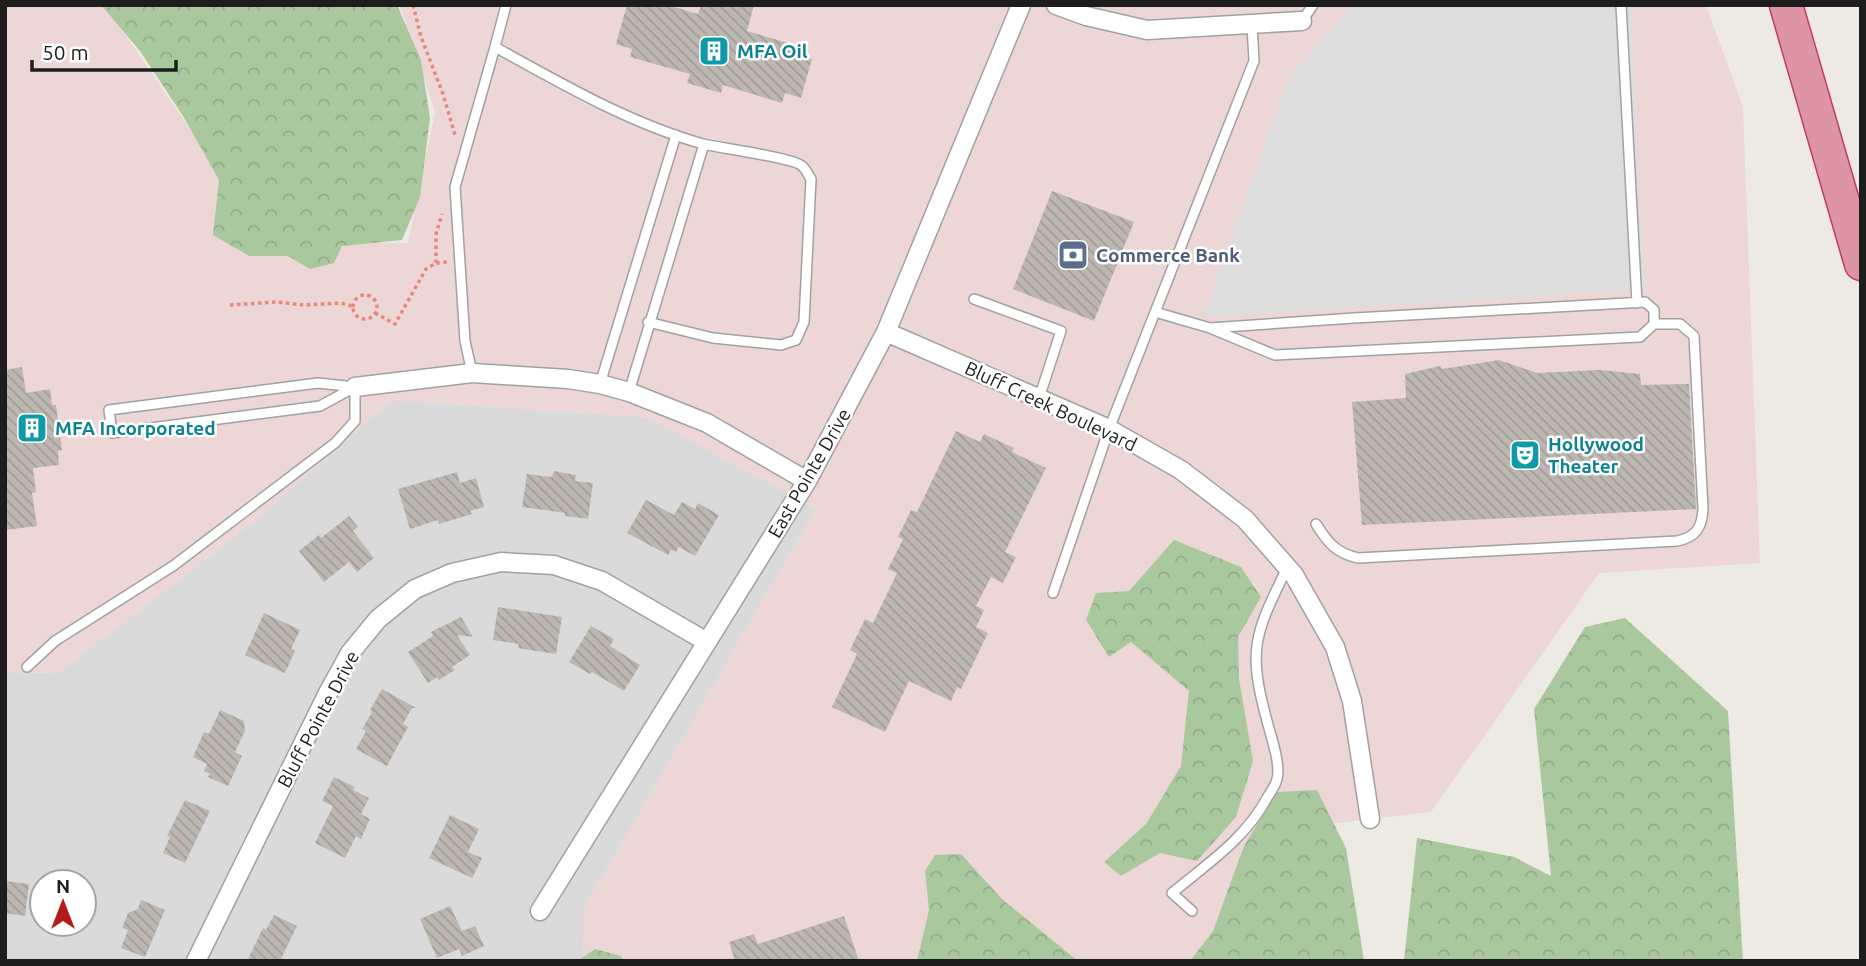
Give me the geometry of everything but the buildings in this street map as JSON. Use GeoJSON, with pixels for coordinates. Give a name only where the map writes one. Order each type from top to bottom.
{"type":"FeatureCollection","features":[{"type":"Feature","properties":{"kind":"highway"},"geometry":{"type":"LineString","coordinates":[[1786,5],[1861,264]]}},
{"type":"Feature","properties":{"kind":"street","name":"East Pointe Drive"},"geometry":{"type":"LineString","coordinates":[[540,911],[807,481],[887,332],[1021,5]]}},
{"type":"Feature","properties":{"kind":"street"},"geometry":{"type":"LineString","coordinates":[[1056,5],[1086,16],[1147,30],[1302,21]]}},
{"type":"Feature","properties":{"kind":"street","name":"Bluff Creek Boulevard"},"geometry":{"type":"LineString","coordinates":[[887,332],[1109,429],[1181,470],[1245,519],[1294,575],[1335,647],[1352,701],[1370,820]]}},
{"type":"Feature","properties":{"kind":"street"},"geometry":{"type":"LineString","coordinates":[[355,387],[472,373],[568,379],[600,384],[629,392],[707,423],[807,481]]}},
{"type":"Feature","properties":{"kind":"street","name":"Bluff Pointe Drive"},"geometry":{"type":"LineString","coordinates":[[196,961],[350,653],[378,618],[415,589],[452,573],[501,562],[554,565],[602,581],[707,642]]}},
{"type":"Feature","properties":{"kind":"lane"},"geometry":{"type":"LineString","coordinates":[[472,373],[465,341],[455,187],[506,5]]}},
{"type":"Feature","properties":{"kind":"lane"},"geometry":{"type":"LineString","coordinates":[[1302,21],[1313,5]]}},
{"type":"Feature","properties":{"kind":"lane"},"geometry":{"type":"LineString","coordinates":[[1621,5],[1637,303]]}},
{"type":"Feature","properties":{"kind":"lane"},"geometry":{"type":"LineString","coordinates":[[1054,593],[1109,429],[1254,61],[1252,24]]}},
{"type":"Feature","properties":{"kind":"lane"},"geometry":{"type":"LineString","coordinates":[[495,47],[632,119],[704,144],[792,160],[802,165],[811,179],[804,322],[796,340],[781,345],[713,338],[648,322]]}},
{"type":"Feature","properties":{"kind":"lane"},"geometry":{"type":"LineString","coordinates":[[600,384],[676,135]]}},
{"type":"Feature","properties":{"kind":"lane"},"geometry":{"type":"LineString","coordinates":[[629,392],[704,144]]}},
{"type":"Feature","properties":{"kind":"lane"},"geometry":{"type":"LineString","coordinates":[[974,299],[1062,331],[1039,398]]}},
{"type":"Feature","properties":{"kind":"lane"},"geometry":{"type":"LineString","coordinates":[[1210,328],[1354,317],[1645,302],[1654,310],[1654,324]]}},
{"type":"Feature","properties":{"kind":"lane"},"geometry":{"type":"LineString","coordinates":[[1155,312],[1210,328],[1275,355],[1640,337],[1654,324],[1680,324],[1694,336],[1703,509],[1702,525],[1691,538],[1677,541],[1358,558],[1342,554],[1329,544],[1316,524]]}},
{"type":"Feature","properties":{"kind":"lane"},"geometry":{"type":"LineString","coordinates":[[318,383],[355,387],[320,406],[112,433],[109,410],[318,383]]}},
{"type":"Feature","properties":{"kind":"lane"},"geometry":{"type":"LineString","coordinates":[[27,667],[55,641],[173,566],[335,443],[355,421],[355,387]]}},
{"type":"Feature","properties":{"kind":"lane"},"geometry":{"type":"LineString","coordinates":[[1192,911],[1172,892],[1244,834],[1278,779],[1276,753],[1259,693],[1254,663],[1255,642],[1263,617],[1287,568]]}},
{"type":"Feature","properties":{"kind":"path"},"geometry":{"type":"LineString","coordinates":[[413,5],[421,37],[451,118],[455,138]]}},
{"type":"Feature","properties":{"kind":"path"},"geometry":{"type":"LineString","coordinates":[[436,263],[436,234],[442,213]]}},
{"type":"Feature","properties":{"kind":"path"},"geometry":{"type":"LineString","coordinates":[[375,313],[394,324],[423,273],[436,263],[460,261]]}},
{"type":"Feature","properties":{"kind":"path"},"geometry":{"type":"LineString","coordinates":[[370,295],[377,305],[375,313],[369,318],[354,314],[352,306],[358,296],[370,295]]}},
{"type":"Feature","properties":{"kind":"path"},"geometry":{"type":"LineString","coordinates":[[230,305],[277,302],[304,305],[341,303],[352,306]]}},
{"type":"Feature","properties":{"kind":"shaded area"},"geometry":{"type":"Polygon","coordinates":[[[5,5],[105,5],[225,180],[241,241],[408,243],[435,112],[400,5],[1706,5],[1743,107],[1760,563],[1599,573],[1431,812],[1262,832],[1233,913],[1198,961],[583,961],[585,907],[816,509],[649,417],[391,400],[257,519],[58,673],[5,672],[5,5]]]}},
{"type":"Feature","properties":{"kind":"shaded area"},"geometry":{"type":"Polygon","coordinates":[[[1353,5],[1631,5],[1645,289],[1203,317],[1289,76],[1353,5]]]}},
{"type":"Feature","properties":{"kind":"shaded area"},"geometry":{"type":"Polygon","coordinates":[[[391,400],[649,417],[816,509],[585,907],[583,961],[5,961],[5,672],[58,673],[257,519],[391,400]]]}},
{"type":"Feature","properties":{"kind":"green space"},"geometry":{"type":"Polygon","coordinates":[[[101,5],[397,5],[421,60],[430,118],[420,197],[402,240],[342,246],[334,263],[310,269],[288,256],[249,256],[213,235],[219,180],[183,116],[140,51],[101,5]]]}},
{"type":"Feature","properties":{"kind":"green space"},"geometry":{"type":"Polygon","coordinates":[[[1174,540],[1241,567],[1261,597],[1238,637],[1239,679],[1253,761],[1236,817],[1197,861],[1160,853],[1121,876],[1104,862],[1146,824],[1181,766],[1189,691],[1131,642],[1109,657],[1086,620],[1096,593],[1129,591],[1174,540]]]}},
{"type":"Feature","properties":{"kind":"green space"},"geometry":{"type":"Polygon","coordinates":[[[1625,618],[1728,711],[1743,961],[1404,961],[1417,838],[1514,857],[1551,876],[1534,709],[1585,627],[1625,618]]]}},
{"type":"Feature","properties":{"kind":"green space"},"geometry":{"type":"Polygon","coordinates":[[[1317,790],[1346,848],[1364,961],[1190,961],[1213,931],[1244,846],[1277,792],[1317,790]]]}},
{"type":"Feature","properties":{"kind":"green space"},"geometry":{"type":"Polygon","coordinates":[[[961,854],[1003,900],[1078,961],[917,961],[929,910],[925,871],[935,855],[961,854]]]}},
{"type":"Feature","properties":{"kind":"green space"},"geometry":{"type":"Polygon","coordinates":[[[595,949],[621,956],[624,961],[577,961],[595,949]]]}},
{"type":"Feature","properties":{"kind":"place","name":"MFA Oil"},"geometry":{"type":"Point","coordinates":[714,51]}},
{"type":"Feature","properties":{"kind":"place","name":"Commerce Bank"},"geometry":{"type":"Point","coordinates":[1073,255]}},
{"type":"Feature","properties":{"kind":"place","name":"MFA Incorporated"},"geometry":{"type":"Point","coordinates":[32,428]}},
{"type":"Feature","properties":{"kind":"place","name":"Hollywood Theater"},"geometry":{"type":"Point","coordinates":[1525,455]}}]}
